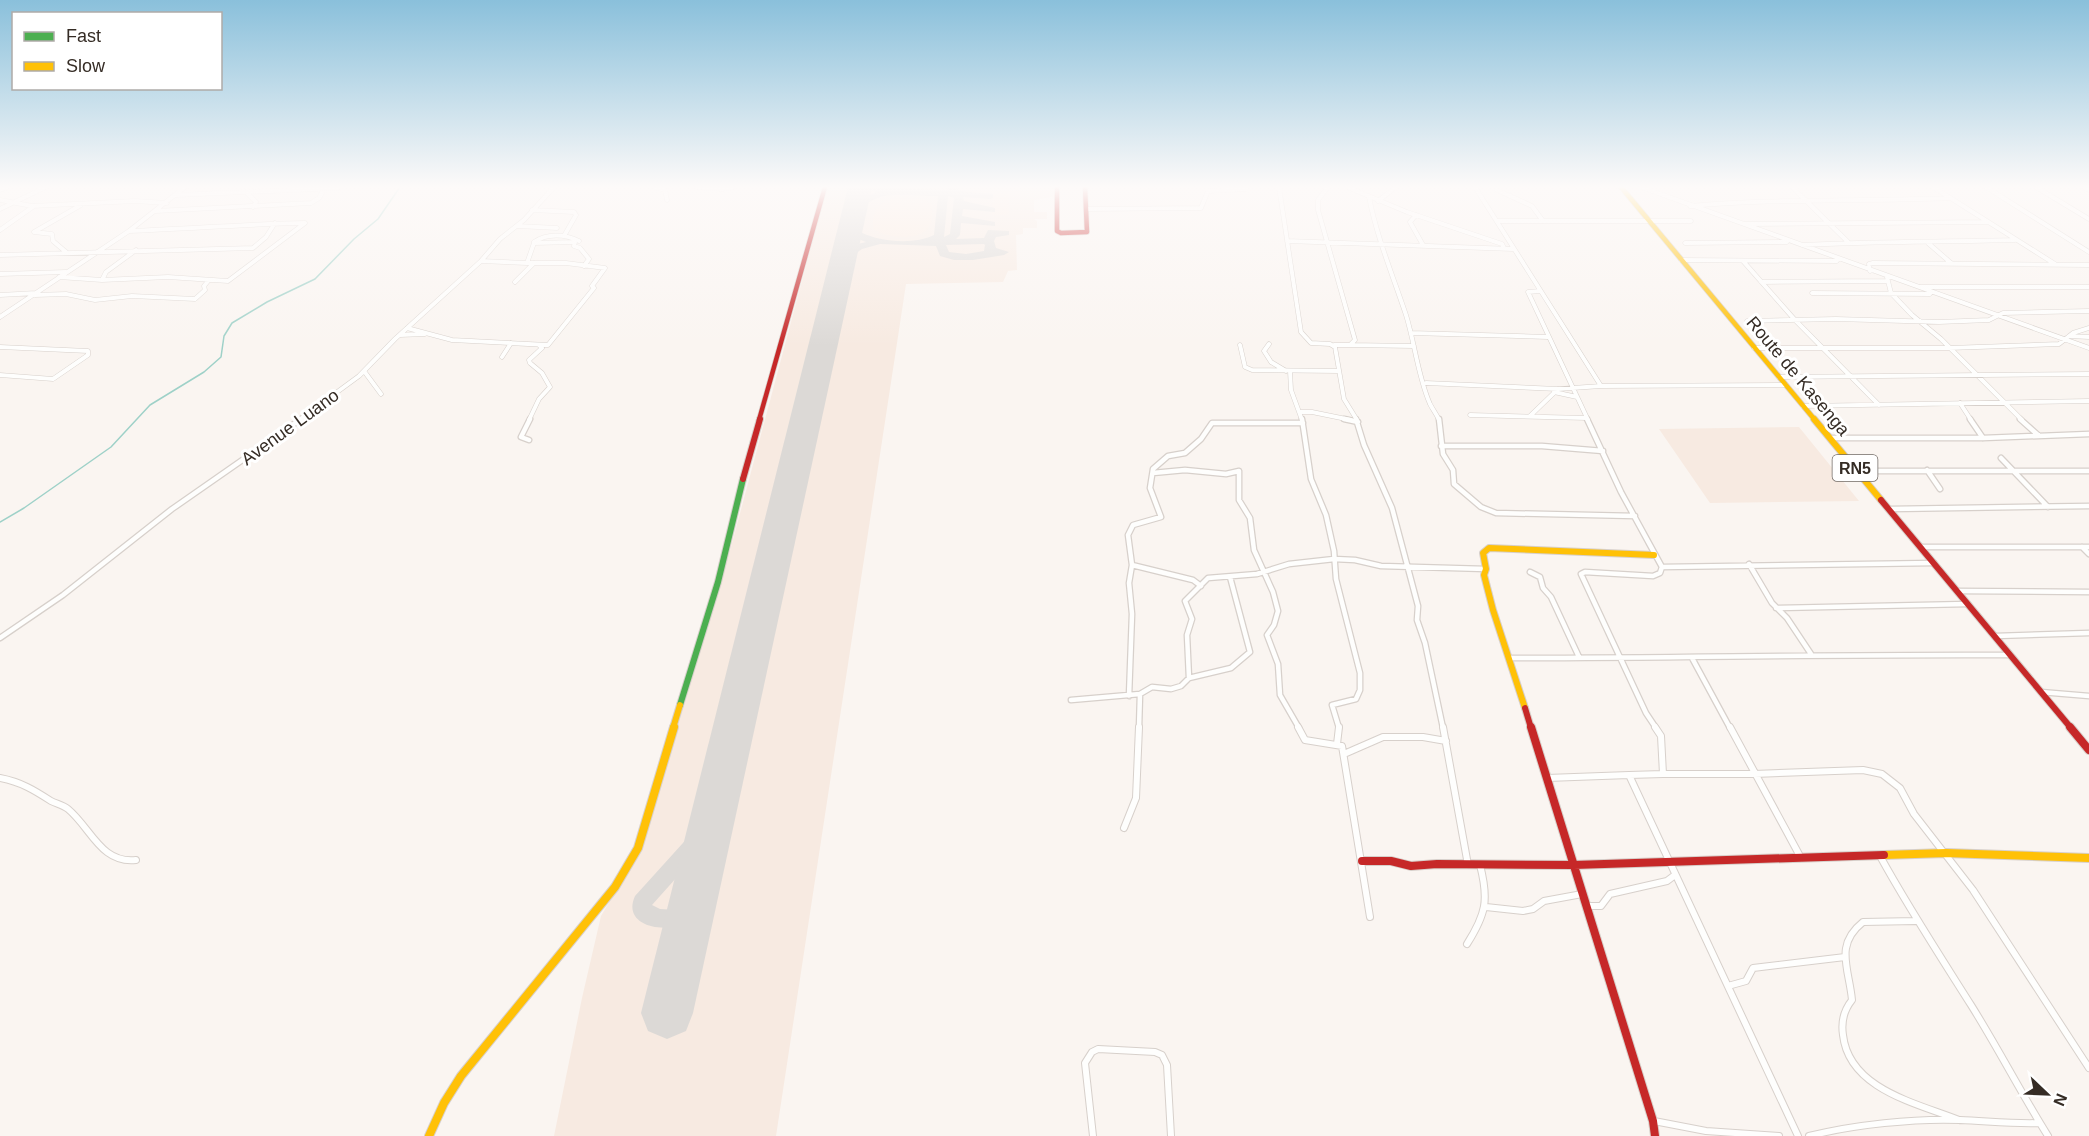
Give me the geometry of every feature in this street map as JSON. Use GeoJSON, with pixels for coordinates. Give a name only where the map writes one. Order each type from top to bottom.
{"type":"FeatureCollection","features":[{"type":"Feature","properties":{"kind":"main road"},"geometry":{"type":"LineString","coordinates":[[429,1136],[444,1103],[461,1076],[609,894],[638,848],[718,582],[745,472],[811,240]]}},
{"type":"Feature","properties":{"kind":"main road","name":"Route de Kasenga"},"geometry":{"type":"LineString","coordinates":[[1665,240],[2089,750]]}},
{"type":"Feature","properties":{"kind":"main road"},"geometry":{"type":"LineString","coordinates":[[1653,555],[1489,548],[1483,553],[1486,569],[1484,575],[1653,1121],[1655,1136]]}},
{"type":"Feature","properties":{"kind":"main road"},"geometry":{"type":"LineString","coordinates":[[1362,861],[1391,861],[1411,866],[1574,865],[1670,860],[1946,853],[2089,858]]}},
{"type":"Feature","properties":{"kind":"street"},"geometry":{"type":"LineString","coordinates":[[53,240],[66,252]]}},
{"type":"Feature","properties":{"kind":"street"},"geometry":{"type":"LineString","coordinates":[[0,317],[115,240]]}},
{"type":"Feature","properties":{"kind":"street"},"geometry":{"type":"LineString","coordinates":[[0,255],[253,248],[262,240]]}},
{"type":"Feature","properties":{"kind":"street"},"geometry":{"type":"LineString","coordinates":[[59,277],[102,280],[168,277],[230,281],[283,240]]}},
{"type":"Feature","properties":{"kind":"street","name":"Avenue Luano"},"geometry":{"type":"LineString","coordinates":[[0,638],[63,596],[96,567],[172,509],[254,454],[364,371],[394,339],[481,261],[498,240]]}},
{"type":"Feature","properties":{"kind":"street"},"geometry":{"type":"LineString","coordinates":[[527,263],[534,243],[539,240]]}},
{"type":"Feature","properties":{"kind":"street"},"geometry":{"type":"LineString","coordinates":[[534,243],[579,240]]}},
{"type":"Feature","properties":{"kind":"street"},"geometry":{"type":"LineString","coordinates":[[1381,240],[1426,383],[1430,404],[1439,419],[1443,454],[1453,470],[1454,484],[1496,513],[1635,516]]}},
{"type":"Feature","properties":{"kind":"street"},"geometry":{"type":"LineString","coordinates":[[1420,240],[1423,245]]}},
{"type":"Feature","properties":{"kind":"street"},"geometry":{"type":"LineString","coordinates":[[1491,240],[1502,244],[1504,248]]}},
{"type":"Feature","properties":{"kind":"street"},"geometry":{"type":"LineString","coordinates":[[1508,240],[1601,386]]}},
{"type":"Feature","properties":{"kind":"street"},"geometry":{"type":"LineString","coordinates":[[1787,240],[1870,270],[1887,279],[1915,286],[1997,316],[2067,338],[2089,348]]}},
{"type":"Feature","properties":{"kind":"street"},"geometry":{"type":"LineString","coordinates":[[1798,245],[1848,242],[1928,243],[2015,240]]}},
{"type":"Feature","properties":{"kind":"street"},"geometry":{"type":"LineString","coordinates":[[2015,240],[2057,265]]}},
{"type":"Feature","properties":{"kind":"street"},"geometry":{"type":"LineString","coordinates":[[2070,240],[2089,252]]}},
{"type":"Feature","properties":{"kind":"street"},"geometry":{"type":"LineString","coordinates":[[1414,346],[1367,347],[1311,343],[1301,332],[1287,241],[1513,249]]}},
{"type":"Feature","properties":{"kind":"street"},"geometry":{"type":"LineString","coordinates":[[576,242],[574,246],[580,248],[589,259],[584,266]]}},
{"type":"Feature","properties":{"kind":"street"},"geometry":{"type":"LineString","coordinates":[[1326,242],[1339,278],[1348,323],[1354,340],[1350,345]]}},
{"type":"Feature","properties":{"kind":"street"},"geometry":{"type":"LineString","coordinates":[[1685,243],[1793,242]]}},
{"type":"Feature","properties":{"kind":"street"},"geometry":{"type":"LineString","coordinates":[[1928,243],[1952,264]]}},
{"type":"Feature","properties":{"kind":"street"},"geometry":{"type":"LineString","coordinates":[[102,280],[102,275],[106,270],[129,259],[136,250]]}},
{"type":"Feature","properties":{"kind":"street"},"geometry":{"type":"LineString","coordinates":[[1681,260],[1840,261]]}},
{"type":"Feature","properties":{"kind":"street"},"geometry":{"type":"LineString","coordinates":[[407,328],[425,334],[470,342],[548,345],[594,288],[592,286],[604,268],[481,261]]}},
{"type":"Feature","properties":{"kind":"street"},"geometry":{"type":"LineString","coordinates":[[1743,261],[1795,320],[1879,405]]}},
{"type":"Feature","properties":{"kind":"street"},"geometry":{"type":"LineString","coordinates":[[515,282],[534,263]]}},
{"type":"Feature","properties":{"kind":"street"},"geometry":{"type":"LineString","coordinates":[[1870,270],[1869,264],[1873,263],[2089,266]]}},
{"type":"Feature","properties":{"kind":"street"},"geometry":{"type":"LineString","coordinates":[[0,274],[67,272]]}},
{"type":"Feature","properties":{"kind":"street"},"geometry":{"type":"LineString","coordinates":[[1761,282],[1887,279]]}},
{"type":"Feature","properties":{"kind":"street"},"geometry":{"type":"LineString","coordinates":[[1887,279],[1891,294],[2039,435]]}},
{"type":"Feature","properties":{"kind":"street"},"geometry":{"type":"LineString","coordinates":[[0,295],[66,294],[95,300],[132,296],[195,299],[205,290],[204,286],[209,280]]}},
{"type":"Feature","properties":{"kind":"street"},"geometry":{"type":"LineString","coordinates":[[1915,286],[2033,289],[2089,287]]}},
{"type":"Feature","properties":{"kind":"street"},"geometry":{"type":"LineString","coordinates":[[1540,291],[1528,293],[1622,492],[1633,507],[1653,555],[1662,567]]}},
{"type":"Feature","properties":{"kind":"street"},"geometry":{"type":"LineString","coordinates":[[1812,293],[1935,294]]}},
{"type":"Feature","properties":{"kind":"street"},"geometry":{"type":"LineString","coordinates":[[1747,321],[1989,320],[2003,314],[2089,311]]}},
{"type":"Feature","properties":{"kind":"street"},"geometry":{"type":"LineString","coordinates":[[1754,348],[1949,348],[2059,344],[2077,330],[2089,327]]}},
{"type":"Feature","properties":{"kind":"street"},"geometry":{"type":"LineString","coordinates":[[1411,333],[1548,337]]}},
{"type":"Feature","properties":{"kind":"street"},"geometry":{"type":"LineString","coordinates":[[400,335],[425,334]]}},
{"type":"Feature","properties":{"kind":"street"},"geometry":{"type":"LineString","coordinates":[[2067,338],[2089,337]]}},
{"type":"Feature","properties":{"kind":"street"},"geometry":{"type":"LineString","coordinates":[[386,338],[394,339]]}},
{"type":"Feature","properties":{"kind":"street"},"geometry":{"type":"LineString","coordinates":[[502,357],[511,343]]}},
{"type":"Feature","properties":{"kind":"street"},"geometry":{"type":"LineString","coordinates":[[1269,344],[1263,353],[1288,371],[1291,390],[1300,412],[1311,478],[1326,515],[1336,579],[1361,680],[1360,690],[1353,701],[1332,705],[1340,730],[1337,744]]}},
{"type":"Feature","properties":{"kind":"street"},"geometry":{"type":"LineString","coordinates":[[528,440],[521,437],[522,431],[528,425],[539,399],[550,387],[541,372],[531,368],[528,364],[529,360],[542,348],[539,345]]}},
{"type":"Feature","properties":{"kind":"street"},"geometry":{"type":"LineString","coordinates":[[1240,345],[1245,367],[1248,369],[1339,371]]}},
{"type":"Feature","properties":{"kind":"street"},"geometry":{"type":"LineString","coordinates":[[1334,345],[1344,399],[1358,422],[1364,445],[1392,508],[1418,606],[1417,620],[1425,643],[1446,741],[1468,865]]}},
{"type":"Feature","properties":{"kind":"street"},"geometry":{"type":"LineString","coordinates":[[0,347],[89,352],[53,379],[0,375]]}},
{"type":"Feature","properties":{"kind":"street"},"geometry":{"type":"LineString","coordinates":[[364,371],[381,394]]}},
{"type":"Feature","properties":{"kind":"street"},"geometry":{"type":"LineString","coordinates":[[1779,378],[2089,374]]}},
{"type":"Feature","properties":{"kind":"street"},"geometry":{"type":"LineString","coordinates":[[1426,383],[1556,390],[1601,386],[1786,386]]}},
{"type":"Feature","properties":{"kind":"street"},"geometry":{"type":"LineString","coordinates":[[1556,390],[1577,398]]}},
{"type":"Feature","properties":{"kind":"street"},"geometry":{"type":"LineString","coordinates":[[1530,417],[1537,407],[1556,390]]}},
{"type":"Feature","properties":{"kind":"street"},"geometry":{"type":"LineString","coordinates":[[1803,406],[2089,401]]}},
{"type":"Feature","properties":{"kind":"street"},"geometry":{"type":"LineString","coordinates":[[1960,403],[1983,438]]}},
{"type":"Feature","properties":{"kind":"street"},"geometry":{"type":"LineString","coordinates":[[1300,412],[1312,412],[1358,422]]}},
{"type":"Feature","properties":{"kind":"street"},"geometry":{"type":"LineString","coordinates":[[1470,416],[1587,418]]}},
{"type":"Feature","properties":{"kind":"street"},"geometry":{"type":"LineString","coordinates":[[1129,696],[1132,565],[1128,535],[1133,525],[1161,517],[1150,488],[1157,464],[1168,456],[1185,453],[1201,439],[1212,423],[1303,423]]}},
{"type":"Feature","properties":{"kind":"street"},"geometry":{"type":"LineString","coordinates":[[1830,438],[1983,438],[2089,434]]}},
{"type":"Feature","properties":{"kind":"street"},"geometry":{"type":"LineString","coordinates":[[1442,446],[1542,446],[1602,451]]}},
{"type":"Feature","properties":{"kind":"street"},"geometry":{"type":"LineString","coordinates":[[2001,458],[2048,507]]}},
{"type":"Feature","properties":{"kind":"street"},"geometry":{"type":"LineString","coordinates":[[1153,473],[1185,470],[1226,474],[1239,471],[1239,500],[1250,518],[1254,550],[1273,592],[1278,610],[1274,625],[1267,635],[1278,664],[1280,695],[1305,740],[1342,746],[1370,916]]}},
{"type":"Feature","properties":{"kind":"street"},"geometry":{"type":"LineString","coordinates":[[1927,470],[1940,489]]}},
{"type":"Feature","properties":{"kind":"street"},"geometry":{"type":"LineString","coordinates":[[1857,471],[2089,471]]}},
{"type":"Feature","properties":{"kind":"street"},"geometry":{"type":"LineString","coordinates":[[1889,509],[2089,506]]}},
{"type":"Feature","properties":{"kind":"street"},"geometry":{"type":"LineString","coordinates":[[2082,547],[2089,554]]}},
{"type":"Feature","properties":{"kind":"street"},"geometry":{"type":"LineString","coordinates":[[1921,548],[2089,547]]}},
{"type":"Feature","properties":{"kind":"street"},"geometry":{"type":"LineString","coordinates":[[1190,678],[1187,635],[1192,620],[1185,601],[1208,578],[1264,572],[1289,564],[1334,559],[1355,560],[1381,566],[1486,569]]}},
{"type":"Feature","properties":{"kind":"street"},"geometry":{"type":"LineString","coordinates":[[1662,567],[1934,563]]}},
{"type":"Feature","properties":{"kind":"street"},"geometry":{"type":"LineString","coordinates":[[1749,564],[1776,608],[1787,618],[1811,654]]}},
{"type":"Feature","properties":{"kind":"street"},"geometry":{"type":"LineString","coordinates":[[1132,565],[1193,579],[1201,586]]}},
{"type":"Feature","properties":{"kind":"street"},"geometry":{"type":"LineString","coordinates":[[1662,567],[1660,573],[1653,576],[1585,572],[1581,574],[1646,713],[1661,736],[1663,774]]}},
{"type":"Feature","properties":{"kind":"street"},"geometry":{"type":"LineString","coordinates":[[1530,572],[1540,577],[1542,588],[1551,597],[1579,657]]}},
{"type":"Feature","properties":{"kind":"street"},"geometry":{"type":"LineString","coordinates":[[1071,700],[1129,696],[1140,694],[1152,687],[1166,690],[1181,686],[1190,678],[1231,668],[1250,652],[1230,577]]}},
{"type":"Feature","properties":{"kind":"street"},"geometry":{"type":"LineString","coordinates":[[1957,591],[2089,592]]}},
{"type":"Feature","properties":{"kind":"street"},"geometry":{"type":"LineString","coordinates":[[1776,608],[1847,604],[1968,603]]}},
{"type":"Feature","properties":{"kind":"street"},"geometry":{"type":"LineString","coordinates":[[1994,636],[2089,633]]}},
{"type":"Feature","properties":{"kind":"street"},"geometry":{"type":"LineString","coordinates":[[1509,658],[1692,658],[1811,654],[2010,655]]}},
{"type":"Feature","properties":{"kind":"street"},"geometry":{"type":"LineString","coordinates":[[1692,658],[1801,858]]}},
{"type":"Feature","properties":{"kind":"street"},"geometry":{"type":"LineString","coordinates":[[2040,692],[2089,696]]}},
{"type":"Feature","properties":{"kind":"street"},"geometry":{"type":"LineString","coordinates":[[1124,828],[1136,798],[1140,694]]}},
{"type":"Feature","properties":{"kind":"street"},"geometry":{"type":"LineString","coordinates":[[1344,754],[1352,753],[1363,744],[1383,737],[1424,737],[1446,741]]}},
{"type":"Feature","properties":{"kind":"street"},"geometry":{"type":"LineString","coordinates":[[1547,778],[1863,770],[1882,774],[1896,783],[1914,814],[1973,890],[2089,1068]]}},
{"type":"Feature","properties":{"kind":"street"},"geometry":{"type":"LineString","coordinates":[[1629,775],[1728,986],[1767,1076],[1798,1136]]}},
{"type":"Feature","properties":{"kind":"street"},"geometry":{"type":"LineString","coordinates":[[0,778],[25,783],[69,810],[108,855],[124,863],[136,860]]}},
{"type":"Feature","properties":{"kind":"street"},"geometry":{"type":"LineString","coordinates":[[1880,856],[1916,921],[1972,1007],[2048,1136]]}},
{"type":"Feature","properties":{"kind":"street"},"geometry":{"type":"LineString","coordinates":[[1467,944],[1483,919],[1486,908],[1487,897],[1480,865]]}},
{"type":"Feature","properties":{"kind":"street"},"geometry":{"type":"LineString","coordinates":[[1586,906],[1602,906],[1610,894],[1667,880],[1675,875]]}},
{"type":"Feature","properties":{"kind":"street"},"geometry":{"type":"LineString","coordinates":[[1486,908],[1523,911],[1533,909],[1544,901],[1582,894]]}},
{"type":"Feature","properties":{"kind":"street"},"geometry":{"type":"LineString","coordinates":[[1916,921],[1863,922],[1846,938],[1845,957],[1852,1000],[1847,1006],[1842,1026],[1842,1043],[1847,1060],[1871,1083],[1959,1120]]}},
{"type":"Feature","properties":{"kind":"street"},"geometry":{"type":"LineString","coordinates":[[1728,986],[1746,981],[1754,968],[1845,957]]}},
{"type":"Feature","properties":{"kind":"street"},"geometry":{"type":"LineString","coordinates":[[1093,1136],[1085,1063],[1092,1052],[1098,1049],[1155,1052],[1161,1055],[1167,1065],[1171,1136]]}},
{"type":"Feature","properties":{"kind":"street"},"geometry":{"type":"LineString","coordinates":[[1809,1136],[1839,1128],[1959,1120],[2039,1124]]}},
{"type":"Feature","properties":{"kind":"street"},"geometry":{"type":"LineString","coordinates":[[1653,1121],[1706,1131],[1779,1136]]}},
{"type":"Feature","properties":{"kind":"shaded area"},"geometry":{"type":"Polygon","coordinates":[[[813,240],[1016,240],[1017,270],[1008,271],[1003,282],[906,284],[776,1136],[554,1136],[601,916],[642,847],[731,547],[813,240]]]}},
{"type":"Feature","properties":{"kind":"shaded area"},"geometry":{"type":"Polygon","coordinates":[[[1799,427],[1859,501],[1710,503],[1659,429],[1799,427]]]}},
{"type":"Feature","properties":{"kind":"waterway"},"geometry":{"type":"LineString","coordinates":[[0,522],[24,508],[111,447],[150,405],[204,372],[221,357],[224,336],[232,323],[267,302],[315,279],[353,240]]}},
{"type":"Feature","properties":{"kind":"taxiway"},"geometry":{"type":"LineString","coordinates":[[871,240],[905,244],[931,242]]}},
{"type":"Feature","properties":{"kind":"taxiway"},"geometry":{"type":"LineString","coordinates":[[931,242],[929,242],[933,240]]}},
{"type":"Feature","properties":{"kind":"taxiway"},"geometry":{"type":"LineString","coordinates":[[931,242],[943,240]]}},
{"type":"Feature","properties":{"kind":"taxiway"},"geometry":{"type":"LineString","coordinates":[[931,242],[940,244],[944,254],[966,258],[989,253],[990,243],[985,241]]}},
{"type":"Feature","properties":{"kind":"taxiway"},"geometry":{"type":"LineString","coordinates":[[945,242],[985,241]]}},
{"type":"Feature","properties":{"kind":"taxiway"},"geometry":{"type":"LineString","coordinates":[[844,257],[858,247],[877,242]]}},
{"type":"Feature","properties":{"kind":"taxiway"},"geometry":{"type":"LineString","coordinates":[[990,247],[993,251],[1004,252],[993,254]]}},
{"type":"Feature","properties":{"kind":"taxiway"},"geometry":{"type":"LineString","coordinates":[[702,861],[706,886],[704,894],[693,910],[685,916],[668,920],[650,915],[642,909],[642,902],[699,839],[713,814]]}},
{"type":"Feature","properties":{"kind":"runway"},"geometry":{"type":"LineString","coordinates":[[667,1013],[848,240]]}},
{"type":"Feature","properties":{"kind":"traffic: fast"},"geometry":{"type":"LineString","coordinates":[[680,705],[718,582],[743,479]]}},
{"type":"Feature","properties":{"kind":"traffic: slow"},"geometry":{"type":"LineString","coordinates":[[1665,240],[1881,500]]}},
{"type":"Feature","properties":{"kind":"traffic: slow"},"geometry":{"type":"LineString","coordinates":[[1525,708],[1493,610],[1484,575],[1486,569],[1483,553],[1489,548],[1654,555]]}},
{"type":"Feature","properties":{"kind":"traffic: slow"},"geometry":{"type":"LineString","coordinates":[[429,1136],[444,1103],[461,1076],[615,887],[638,848],[680,705]]}},
{"type":"Feature","properties":{"kind":"traffic: slow"},"geometry":{"type":"LineString","coordinates":[[1884,855],[1946,853],[2089,858]]}},
{"type":"Feature","properties":{"kind":"traffic: jam"},"geometry":{"type":"LineString","coordinates":[[743,479],[810,240]]}},
{"type":"Feature","properties":{"kind":"traffic: jam"},"geometry":{"type":"LineString","coordinates":[[1881,500],[2089,750]]}},
{"type":"Feature","properties":{"kind":"traffic: jam"},"geometry":{"type":"LineString","coordinates":[[1525,708],[1653,1121],[1655,1136]]}},
{"type":"Feature","properties":{"kind":"traffic: jam"},"geometry":{"type":"LineString","coordinates":[[1362,861],[1391,861],[1411,866],[1437,864],[1574,865],[1884,855]]}}]}
